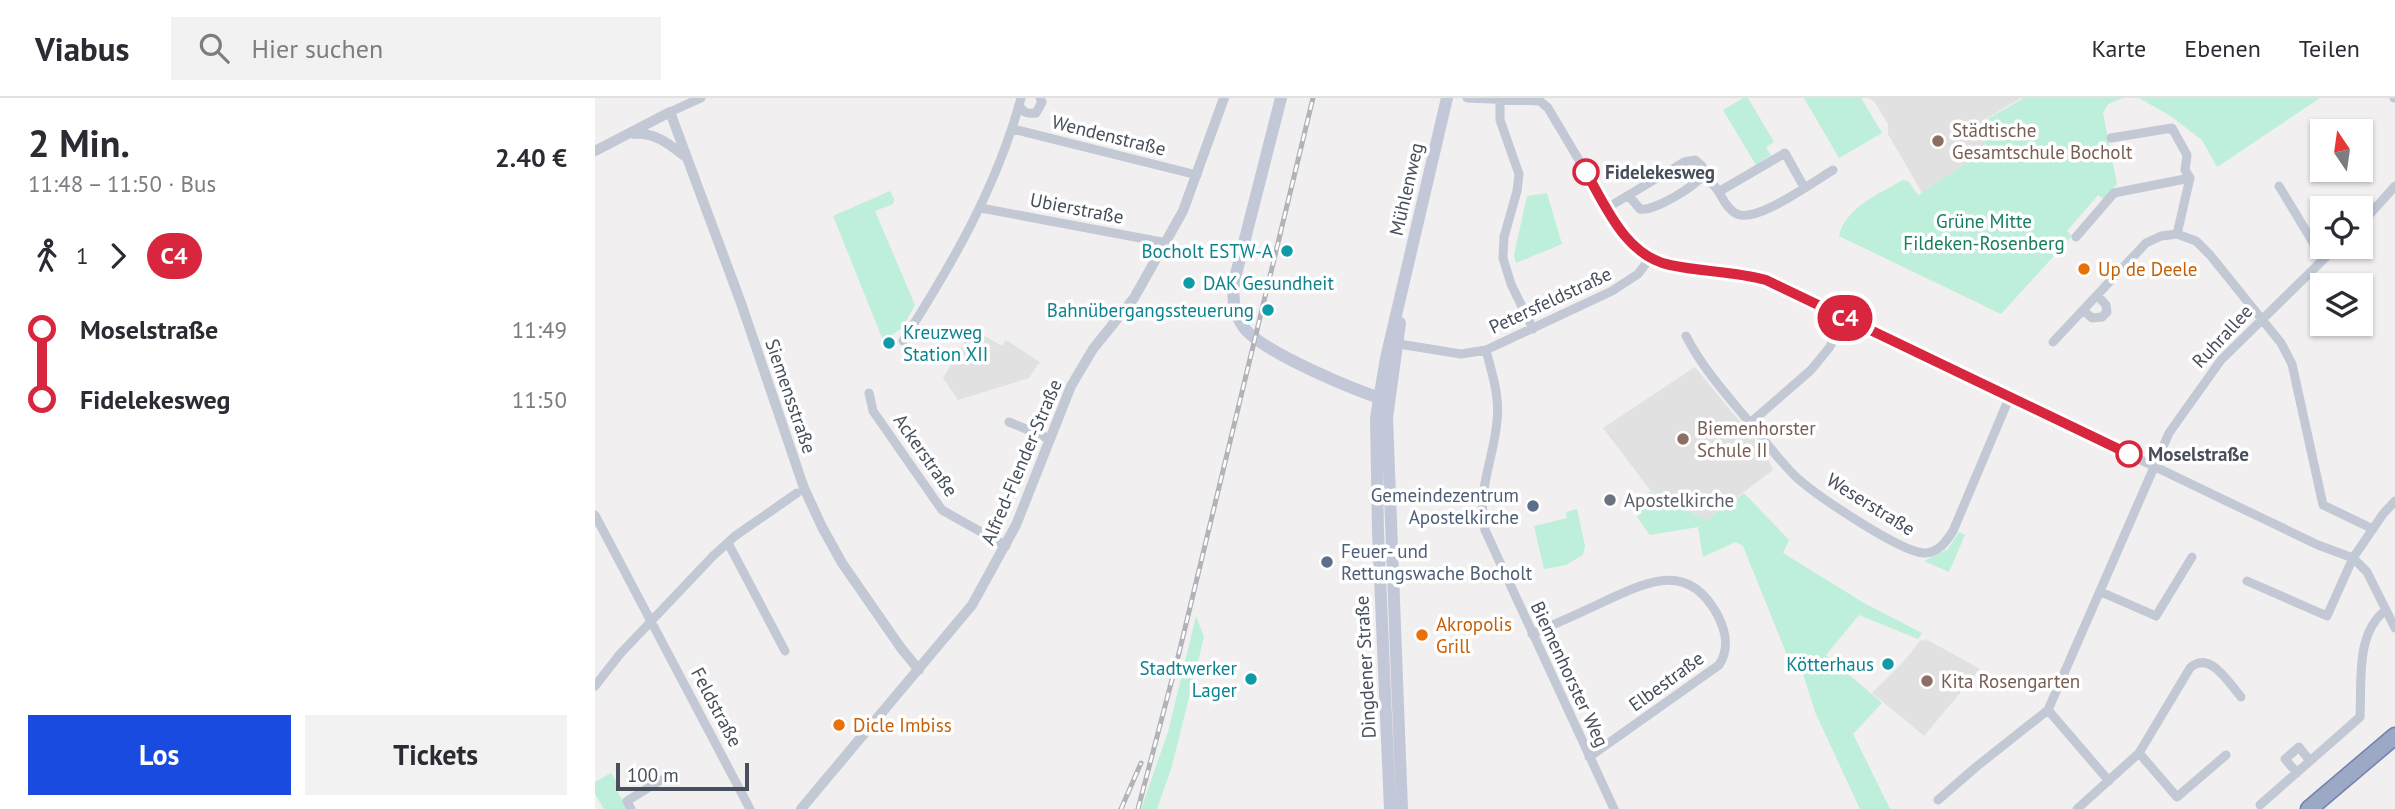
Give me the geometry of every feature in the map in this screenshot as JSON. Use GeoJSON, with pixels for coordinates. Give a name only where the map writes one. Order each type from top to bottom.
{"type":"FeatureCollection","features":[{"type":"Feature","properties":{"kind":"highway"},"geometry":{"type":"LineString","coordinates":[[2309,809],[2395,736]]}},
{"type":"Feature","properties":{"kind":"highway"},"geometry":{"type":"LineString","coordinates":[[2320,809],[2395,746]]}},
{"type":"Feature","properties":{"kind":"main road"},"geometry":{"type":"LineString","coordinates":[[1281,98],[1234,282],[1234,306],[1239,320],[1255,338],[1348,387],[1384,399]]}},
{"type":"Feature","properties":{"kind":"main road","name":"Mühlenweg"},"geometry":{"type":"LineString","coordinates":[[1384,399],[1386,358],[1447,98]]}},
{"type":"Feature","properties":{"kind":"main road","name":"Mühlenweg"},"geometry":{"type":"LineString","coordinates":[[1384,399],[1399,344],[1403,288]]}},
{"type":"Feature","properties":{"kind":"main road","name":"Dingdener Straße"},"geometry":{"type":"LineString","coordinates":[[1384,399],[1376,418],[1390,809]]}},
{"type":"Feature","properties":{"kind":"main road","name":"Dingdener Straße"},"geometry":{"type":"LineString","coordinates":[[1384,399],[1387,418],[1402,809]]}},
{"type":"Feature","properties":{"kind":"street"},"geometry":{"type":"LineString","coordinates":[[595,151],[701,98]]}},
{"type":"Feature","properties":{"kind":"street"},"geometry":{"type":"LineString","coordinates":[[1020,101],[1022,110],[1028,114],[1036,113],[1042,102],[1039,98]]}},
{"type":"Feature","properties":{"kind":"street","name":"Alfred-Flender-Straße"},"geometry":{"type":"LineString","coordinates":[[801,809],[972,605],[1016,525],[1081,367],[1134,298],[1183,211],[1224,98]]}},
{"type":"Feature","properties":{"kind":"street"},"geometry":{"type":"LineString","coordinates":[[1467,98],[1541,100],[1632,244],[1651,257],[1668,265],[1739,273],[1766,280],[2318,545],[2353,558],[2367,572],[2395,628]]}},
{"type":"Feature","properties":{"kind":"street"},"geometry":{"type":"LineString","coordinates":[[1500,100],[1500,120],[1519,174],[1504,237],[1503,258],[1511,284],[1532,329]]}},
{"type":"Feature","properties":{"kind":"street"},"geometry":{"type":"LineString","coordinates":[[903,341],[953,261],[981,208],[1013,129],[1020,101]]}},
{"type":"Feature","properties":{"kind":"street","name":"Siemensstraße"},"geometry":{"type":"LineString","coordinates":[[670,112],[741,303],[804,488],[842,563],[901,649],[919,670]]}},
{"type":"Feature","properties":{"kind":"street"},"geometry":{"type":"LineString","coordinates":[[2111,138],[2172,128],[2186,155],[2185,170],[2190,178],[2177,234]]}},
{"type":"Feature","properties":{"kind":"street","name":"Wendenstraße"},"geometry":{"type":"LineString","coordinates":[[1013,129],[1197,175]]}},
{"type":"Feature","properties":{"kind":"street"},"geometry":{"type":"LineString","coordinates":[[628,134],[643,133],[661,138],[687,158]]}},
{"type":"Feature","properties":{"kind":"street"},"geometry":{"type":"LineString","coordinates":[[1720,191],[1785,153],[1804,187]]}},
{"type":"Feature","properties":{"kind":"street"},"geometry":{"type":"LineString","coordinates":[[1607,208],[1689,160],[1695,160],[1704,170],[1701,178],[1651,210],[1640,209],[1629,196]]}},
{"type":"Feature","properties":{"kind":"street"},"geometry":{"type":"LineString","coordinates":[[1701,178],[1711,181],[1729,208],[1745,216],[1758,214],[1833,170]]}},
{"type":"Feature","properties":{"kind":"street"},"geometry":{"type":"LineString","coordinates":[[2076,237],[2114,193],[2190,178]]}},
{"type":"Feature","properties":{"kind":"street"},"geometry":{"type":"LineString","coordinates":[[2279,186],[2310,237]]}},
{"type":"Feature","properties":{"kind":"street"},"geometry":{"type":"LineString","coordinates":[[2373,211],[2395,186]]}},
{"type":"Feature","properties":{"kind":"street","name":"Ubierstraße"},"geometry":{"type":"LineString","coordinates":[[981,208],[1167,243]]}},
{"type":"Feature","properties":{"kind":"street"},"geometry":{"type":"LineString","coordinates":[[2053,342],[2146,243],[2161,236],[2177,234],[2196,241],[2281,342],[2292,364],[2323,505],[2373,528]]}},
{"type":"Feature","properties":{"kind":"street","name":"Petersfeldstraße"},"geometry":{"type":"LineString","coordinates":[[1399,344],[1461,354],[1486,350],[1629,282],[1651,257]]}},
{"type":"Feature","properties":{"kind":"street","name":"Ruhrallee"},"geometry":{"type":"LineString","coordinates":[[2154,466],[2169,433],[2202,383],[2235,344],[2323,259]]}},
{"type":"Feature","properties":{"kind":"street"},"geometry":{"type":"LineString","coordinates":[[2083,310],[2092,318],[2102,317],[2107,312],[2106,305],[2097,295]]}},
{"type":"Feature","properties":{"kind":"street"},"geometry":{"type":"LineString","coordinates":[[1750,423],[1811,370],[1829,348],[1846,318]]}},
{"type":"Feature","properties":{"kind":"street","name":"Weserstraße"},"geometry":{"type":"LineString","coordinates":[[1686,336],[1699,361],[1797,478],[1882,535],[1913,551],[1923,553],[1938,549],[1953,531],[2010,397]]}},
{"type":"Feature","properties":{"kind":"street","name":"Biemenhorster Weg"},"geometry":{"type":"LineString","coordinates":[[1486,350],[1498,394],[1498,407],[1496,432],[1485,472],[1481,503],[1483,518],[1490,542],[1614,809]]}},
{"type":"Feature","properties":{"kind":"street","name":"Ackerstraße"},"geometry":{"type":"LineString","coordinates":[[869,393],[873,411],[941,510],[1006,546]]}},
{"type":"Feature","properties":{"kind":"street"},"geometry":{"type":"LineString","coordinates":[[1009,422],[1050,439]]}},
{"type":"Feature","properties":{"kind":"street"},"geometry":{"type":"LineString","coordinates":[[1938,800],[2048,710],[2154,466]]}},
{"type":"Feature","properties":{"kind":"street"},"geometry":{"type":"LineString","coordinates":[[595,686],[620,654],[728,543],[797,493]]}},
{"type":"Feature","properties":{"kind":"street"},"geometry":{"type":"LineString","coordinates":[[2247,581],[2327,616],[2353,558],[2395,501]]}},
{"type":"Feature","properties":{"kind":"street","name":"Feldstraße"},"geometry":{"type":"LineString","coordinates":[[595,515],[750,809]]}},
{"type":"Feature","properties":{"kind":"street"},"geometry":{"type":"LineString","coordinates":[[728,543],[785,651]]}},
{"type":"Feature","properties":{"kind":"street"},"geometry":{"type":"LineString","coordinates":[[2101,592],[2156,616],[2192,557]]}},
{"type":"Feature","properties":{"kind":"street","name":"Elbestraße"},"geometry":{"type":"LineString","coordinates":[[1532,634],[1642,585],[1666,579],[1685,582],[1699,591],[1721,622],[1727,644],[1724,658],[1719,665],[1589,757]]}},
{"type":"Feature","properties":{"kind":"street"},"geometry":{"type":"LineString","coordinates":[[2260,805],[2360,717],[2364,646],[2375,618],[2386,610]]}},
{"type":"Feature","properties":{"kind":"street"},"geometry":{"type":"LineString","coordinates":[[2084,807],[2139,753],[2190,668],[2196,663],[2205,662],[2213,666],[2241,697]]}},
{"type":"Feature","properties":{"kind":"street"},"geometry":{"type":"LineString","coordinates":[[2048,710],[2109,781]]}},
{"type":"Feature","properties":{"kind":"street"},"geometry":{"type":"LineString","coordinates":[[2297,773],[2284,759],[2299,747],[2310,761]]}},
{"type":"Feature","properties":{"kind":"street"},"geometry":{"type":"LineString","coordinates":[[2139,753],[2177,797],[2226,755]]}},
{"type":"Feature","properties":{"kind":"street"},"geometry":{"type":"LineString","coordinates":[[631,809],[627,801],[661,780]]}},
{"type":"Feature","properties":{"kind":"shaded area","name":"Städtische Gesamtschule Bocholt"},"geometry":{"type":"Polygon","coordinates":[[[1868,98],[2021,98],[1974,126],[1988,149],[1973,158],[1966,169],[1922,193],[1888,134],[1888,124],[1874,101],[1868,98]]]}},
{"type":"Feature","properties":{"kind":"shaded area"},"geometry":{"type":"Polygon","coordinates":[[[972,329],[1002,346],[1006,340],[1040,362],[1029,378],[958,400],[943,378],[972,329]]]}},
{"type":"Feature","properties":{"kind":"shaded area","name":"Biemenhorster Schule II"},"geometry":{"type":"Polygon","coordinates":[[[1695,367],[1764,451],[1773,470],[1707,520],[1650,490],[1603,428],[1695,367]]]}},
{"type":"Feature","properties":{"kind":"shaded area","name":"Kita Rosengarten"},"geometry":{"type":"Polygon","coordinates":[[[1926,639],[1980,669],[1924,736],[1872,693],[1921,640],[1926,639]]]}},
{"type":"Feature","properties":{"kind":"green space"},"geometry":{"type":"Polygon","coordinates":[[[1743,98],[1748,98],[1774,142],[1766,147],[1771,155],[1756,165],[1723,110],[1743,98]]]}},
{"type":"Feature","properties":{"kind":"green space"},"geometry":{"type":"Polygon","coordinates":[[[1804,98],[1861,98],[1882,133],[1839,158],[1804,98]]]}},
{"type":"Feature","properties":{"kind":"green space","name":"Grüne Mitte Fildeken-Rosenberg"},"geometry":{"type":"Polygon","coordinates":[[[2024,98],[2123,98],[2108,104],[2103,113],[2117,184],[2104,199],[2098,195],[2067,231],[2072,236],[2001,314],[1839,236],[1856,209],[1874,196],[1903,180],[1909,182],[1918,195],[1988,149],[1975,126],[2024,98]]]}},
{"type":"Feature","properties":{"kind":"green space"},"geometry":{"type":"Polygon","coordinates":[[[2139,98],[2320,98],[2217,167],[2202,140],[2169,115],[2139,98]]]}},
{"type":"Feature","properties":{"kind":"green space"},"geometry":{"type":"Polygon","coordinates":[[[890,191],[893,204],[875,211],[915,305],[902,328],[893,334],[887,350],[833,216],[890,191]]]}},
{"type":"Feature","properties":{"kind":"green space"},"geometry":{"type":"Polygon","coordinates":[[[1547,193],[1562,244],[1516,263],[1514,255],[1527,196],[1547,193]]]}},
{"type":"Feature","properties":{"kind":"green space"},"geometry":{"type":"Polygon","coordinates":[[[1650,491],[1707,520],[1744,493],[1789,540],[1783,553],[1864,603],[1922,633],[1918,639],[1859,615],[1826,655],[1882,703],[1853,734],[1890,809],[1860,809],[1815,712],[1801,667],[1793,670],[1743,546],[1735,542],[1703,557],[1698,527],[1650,535],[1637,517],[1650,491]]]}},
{"type":"Feature","properties":{"kind":"green space"},"geometry":{"type":"Polygon","coordinates":[[[1577,509],[1585,546],[1583,555],[1566,565],[1544,569],[1534,526],[1567,518],[1566,512],[1577,509]]]}},
{"type":"Feature","properties":{"kind":"green space"},"geometry":{"type":"Polygon","coordinates":[[[1959,532],[1965,535],[1949,572],[1924,561],[1948,549],[1959,532]]]}},
{"type":"Feature","properties":{"kind":"green space"},"geometry":{"type":"Polygon","coordinates":[[[1196,616],[1204,637],[1172,766],[1157,809],[1141,809],[1168,732],[1196,616]]]}},
{"type":"Feature","properties":{"kind":"green space"},"geometry":{"type":"Polygon","coordinates":[[[611,773],[620,788],[617,791],[628,809],[604,809],[595,794],[595,782],[611,773]]]}},
{"type":"Feature","properties":{"kind":"railway"},"geometry":{"type":"LineString","coordinates":[[1138,809],[1179,653],[1313,98]]}},
{"type":"Feature","properties":{"kind":"railway"},"geometry":{"type":"LineString","coordinates":[[1121,809],[1141,763]]}},
{"type":"Feature","properties":{"kind":"bus line","name":"C4"},"geometry":{"type":"LineString","coordinates":[[1586,172],[1632,244],[1651,257],[1668,265],[1714,269],[1766,280],[2129,454]]}},
{"type":"Feature","properties":{"kind":"place","name":"Städtische Gesamtschule Bocholt"},"geometry":{"type":"Point","coordinates":[1938,141]}},
{"type":"Feature","properties":{"kind":"place","name":"Fidelekesweg"},"geometry":{"type":"Point","coordinates":[1586,172]}},
{"type":"Feature","properties":{"kind":"place","name":"Bocholt ESTW-A"},"geometry":{"type":"Point","coordinates":[1287,251]}},
{"type":"Feature","properties":{"kind":"place","name":"Up de Deele"},"geometry":{"type":"Point","coordinates":[2084,269]}},
{"type":"Feature","properties":{"kind":"place","name":"DAK Gesundheit"},"geometry":{"type":"Point","coordinates":[1189,283]}},
{"type":"Feature","properties":{"kind":"place","name":"Bahnübergangssteuerung"},"geometry":{"type":"Point","coordinates":[1268,310]}},
{"type":"Feature","properties":{"kind":"place","name":"Kreuzweg Station XII"},"geometry":{"type":"Point","coordinates":[889,343]}},
{"type":"Feature","properties":{"kind":"place","name":"Biemenhorster Schule II"},"geometry":{"type":"Point","coordinates":[1683,439]}},
{"type":"Feature","properties":{"kind":"place","name":"Moselstraße"},"geometry":{"type":"Point","coordinates":[2129,454]}},
{"type":"Feature","properties":{"kind":"place","name":"Apostelkirche"},"geometry":{"type":"Point","coordinates":[1610,500]}},
{"type":"Feature","properties":{"kind":"place","name":"Gemeindezentrum Apostelkirche"},"geometry":{"type":"Point","coordinates":[1533,506]}},
{"type":"Feature","properties":{"kind":"place","name":"Feuer- und Rettungswache Bocholt"},"geometry":{"type":"Point","coordinates":[1327,562]}},
{"type":"Feature","properties":{"kind":"place","name":"Akropolis Grill"},"geometry":{"type":"Point","coordinates":[1422,635]}},
{"type":"Feature","properties":{"kind":"place","name":"Kötterhaus"},"geometry":{"type":"Point","coordinates":[1888,664]}},
{"type":"Feature","properties":{"kind":"place","name":"Stadtwerker Lager"},"geometry":{"type":"Point","coordinates":[1251,679]}},
{"type":"Feature","properties":{"kind":"place","name":"Kita Rosengarten"},"geometry":{"type":"Point","coordinates":[1927,681]}},
{"type":"Feature","properties":{"kind":"place","name":"Dicle Imbiss"},"geometry":{"type":"Point","coordinates":[839,725]}}]}
